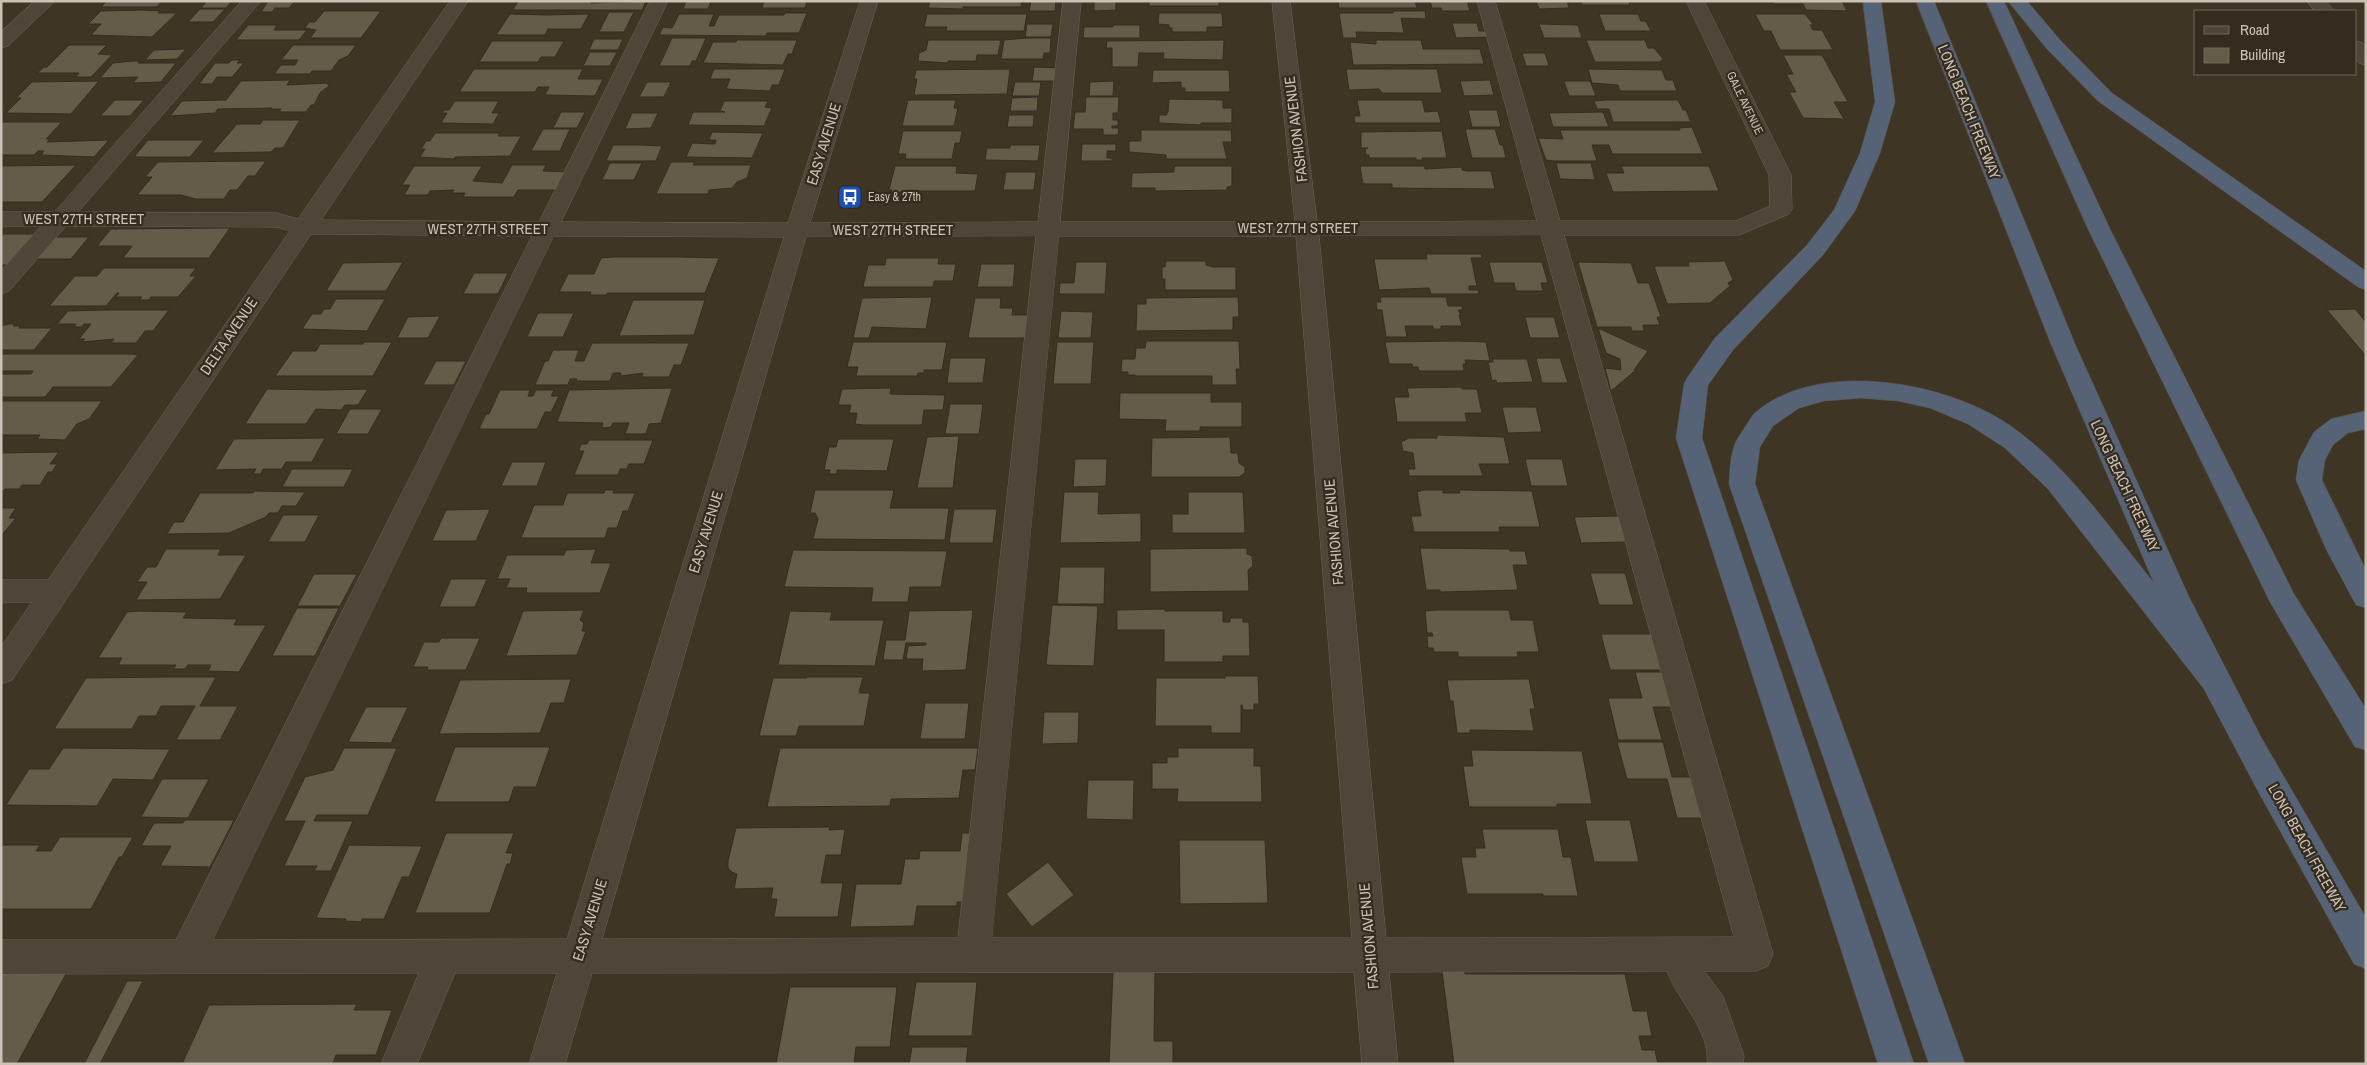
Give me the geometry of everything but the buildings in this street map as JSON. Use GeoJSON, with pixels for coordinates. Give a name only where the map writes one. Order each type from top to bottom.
{"type":"FeatureCollection","features":[{"type":"Feature","properties":{"kind":"highway"},"geometry":{"type":"LineString","coordinates":[[1872,1],[1885,102],[1870,153],[1844,211],[1815,250],[1724,344],[1696,384],[1689,438],[1896,1064]]}},
{"type":"Feature","properties":{"kind":"highway","name":"LONG BEACH FREEWAY"},"geometry":{"type":"LineString","coordinates":[[1925,1],[2100,432],[2215,680],[2366,952]]}},
{"type":"Feature","properties":{"kind":"highway"},"geometry":{"type":"LineString","coordinates":[[1995,1],[2099,229],[2284,602],[2366,736]]}},
{"type":"Feature","properties":{"kind":"highway"},"geometry":{"type":"LineString","coordinates":[[2017,1],[2060,52],[2105,97],[2366,282]]}},
{"type":"Feature","properties":{"kind":"highway"},"geometry":{"type":"LineString","coordinates":[[1946,1064],[1742,484],[1741,469],[1752,431],[1768,415],[1790,401],[1810,394],[1836,390],[1864,389],[1918,396],[1963,410],[1984,421],[2029,454],[2057,482],[2215,680]]}},
{"type":"Feature","properties":{"kind":"highway"},"geometry":{"type":"LineString","coordinates":[[2366,420],[2340,426],[2322,439],[2312,460],[2309,480],[2340,549],[2366,597]]}},
{"type":"Feature","properties":{"kind":"street"},"geometry":{"type":"LineString","coordinates":[[1,42],[46,1]]}},
{"type":"Feature","properties":{"kind":"street"},"geometry":{"type":"LineString","coordinates":[[1,286],[252,1]]}},
{"type":"Feature","properties":{"kind":"street","name":"DELTA AVENUE"},"geometry":{"type":"LineString","coordinates":[[1,672],[459,1]]}},
{"type":"Feature","properties":{"kind":"street"},"geometry":{"type":"LineString","coordinates":[[186,957],[659,1]]}},
{"type":"Feature","properties":{"kind":"street","name":"EASY AVENUE"},"geometry":{"type":"LineString","coordinates":[[547,1064],[797,230],[869,1]]}},
{"type":"Feature","properties":{"kind":"street"},"geometry":{"type":"LineString","coordinates":[[974,956],[1072,1]]}},
{"type":"Feature","properties":{"kind":"street","name":"FASHION AVENUE"},"geometry":{"type":"LineString","coordinates":[[1281,1],[1308,228],[1380,1064]]}},
{"type":"Feature","properties":{"kind":"street"},"geometry":{"type":"LineString","coordinates":[[1,957],[1756,954],[1486,1]]}},
{"type":"Feature","properties":{"kind":"street","name":"GALE AVENUE"},"geometry":{"type":"LineString","coordinates":[[1695,1],[1780,175],[1781,209]]}},
{"type":"Feature","properties":{"kind":"street"},"geometry":{"type":"LineString","coordinates":[[2357,49],[2366,59]]}},
{"type":"Feature","properties":{"kind":"street","name":"WEST 27TH STREET"},"geometry":{"type":"LineString","coordinates":[[1,219],[277,220],[303,228],[797,230],[1739,228],[1781,209]]}},
{"type":"Feature","properties":{"kind":"street"},"geometry":{"type":"LineString","coordinates":[[1,591],[57,591]]}},
{"type":"Feature","properties":{"kind":"street"},"geometry":{"type":"LineString","coordinates":[[1678,954],[1687,978],[1710,1008],[1726,1056],[1725,1064]]}},
{"type":"Feature","properties":{"kind":"street"},"geometry":{"type":"LineString","coordinates":[[399,1064],[444,957]]}},
{"type":"Feature","properties":{"kind":"place","name":"Easy & 27th"},"geometry":{"type":"Point","coordinates":[850,197]}}]}
